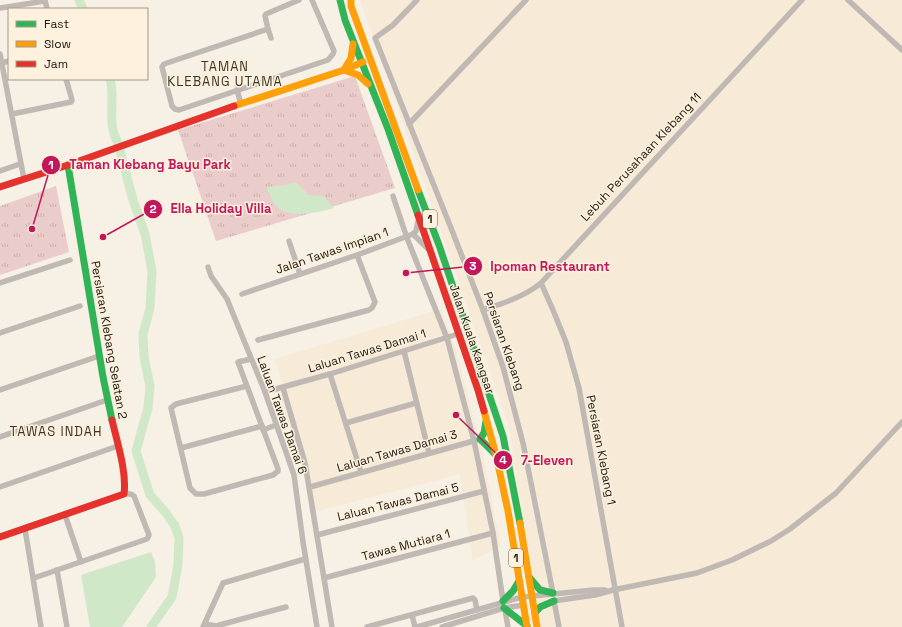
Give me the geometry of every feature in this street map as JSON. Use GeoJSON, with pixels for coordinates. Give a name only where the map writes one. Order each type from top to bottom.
{"type":"FeatureCollection","features":[{"type":"Feature","properties":{"kind":"main road","name":"Jalan Kuala Kangsar"},"geometry":{"type":"LineString","coordinates":[[340,0],[353,42],[388,129],[478,390],[492,437],[508,511],[527,627]]}},
{"type":"Feature","properties":{"kind":"main road","name":"Jalan Kuala Kangsar"},"geometry":{"type":"LineString","coordinates":[[351,0],[351,6],[361,36],[439,245],[496,414],[507,452],[518,508],[537,627]]}},
{"type":"Feature","properties":{"kind":"main road"},"geometry":{"type":"LineString","coordinates":[[361,36],[364,57],[362,63]]}},
{"type":"Feature","properties":{"kind":"main road"},"geometry":{"type":"LineString","coordinates":[[344,70],[350,58],[353,42]]}},
{"type":"Feature","properties":{"kind":"main road"},"geometry":{"type":"LineString","coordinates":[[0,187],[68,165],[362,63]]}},
{"type":"Feature","properties":{"kind":"main road"},"geometry":{"type":"LineString","coordinates":[[362,63],[373,78],[386,110],[390,114]]}},
{"type":"Feature","properties":{"kind":"main road"},"geometry":{"type":"LineString","coordinates":[[344,70],[358,75],[370,86]]}},
{"type":"Feature","properties":{"kind":"main road","name":"Persiaran Klebang Selatan 2"},"geometry":{"type":"LineString","coordinates":[[68,165],[99,356],[124,476],[124,494]]}},
{"type":"Feature","properties":{"kind":"main road"},"geometry":{"type":"LineString","coordinates":[[496,414],[494,418],[496,430],[492,437],[498,440],[507,452]]}},
{"type":"Feature","properties":{"kind":"main road"},"geometry":{"type":"LineString","coordinates":[[486,417],[484,433],[477,440],[486,444],[496,455]]}},
{"type":"Feature","properties":{"kind":"main road"},"geometry":{"type":"LineString","coordinates":[[0,537],[124,494]]}},
{"type":"Feature","properties":{"kind":"main road"},"geometry":{"type":"LineString","coordinates":[[529,577],[540,590],[553,597],[540,607],[535,614]]}},
{"type":"Feature","properties":{"kind":"main road"},"geometry":{"type":"LineString","coordinates":[[520,581],[504,605],[527,627]]}},
{"type":"Feature","properties":{"kind":"street"},"geometry":{"type":"LineString","coordinates":[[0,8],[45,0]]}},
{"type":"Feature","properties":{"kind":"street"},"geometry":{"type":"LineString","coordinates":[[271,38],[265,16],[266,14],[299,0]]}},
{"type":"Feature","properties":{"kind":"street"},"geometry":{"type":"LineString","coordinates":[[268,29],[163,65],[171,103],[175,109],[179,110],[331,58],[334,51],[312,0]]}},
{"type":"Feature","properties":{"kind":"street","name":"Persiaran Klebang"},"geometry":{"type":"LineString","coordinates":[[417,0],[393,25],[375,38],[483,310],[503,367],[514,404],[523,443],[559,627]]}},
{"type":"Feature","properties":{"kind":"street"},"geometry":{"type":"LineString","coordinates":[[409,124],[526,0]]}},
{"type":"Feature","properties":{"kind":"street","name":"Lebuh Perusahaan Klebang 11"},"geometry":{"type":"LineString","coordinates":[[483,310],[523,295],[541,283],[802,0]]}},
{"type":"Feature","properties":{"kind":"street"},"geometry":{"type":"LineString","coordinates":[[848,0],[902,50]]}},
{"type":"Feature","properties":{"kind":"street"},"geometry":{"type":"LineString","coordinates":[[0,54],[2,74],[12,114],[20,164],[24,179]]}},
{"type":"Feature","properties":{"kind":"street"},"geometry":{"type":"LineString","coordinates":[[2,63],[8,62]]}},
{"type":"Feature","properties":{"kind":"street"},"geometry":{"type":"LineString","coordinates":[[12,114],[71,102],[72,100],[66,80]]}},
{"type":"Feature","properties":{"kind":"street"},"geometry":{"type":"LineString","coordinates":[[237,90],[241,104]]}},
{"type":"Feature","properties":{"kind":"street"},"geometry":{"type":"LineString","coordinates":[[0,171],[20,164]]}},
{"type":"Feature","properties":{"kind":"street"},"geometry":{"type":"LineString","coordinates":[[394,196],[406,236],[447,338],[477,440],[484,491],[494,533],[508,627]]}},
{"type":"Feature","properties":{"kind":"street"},"geometry":{"type":"LineString","coordinates":[[418,219],[416,231],[413,234],[430,252]]}},
{"type":"Feature","properties":{"kind":"street","name":"Jalan Tawas Impian 1"},"geometry":{"type":"LineString","coordinates":[[242,294],[357,255],[413,234]]}},
{"type":"Feature","properties":{"kind":"street"},"geometry":{"type":"LineString","coordinates":[[289,241],[300,274]]}},
{"type":"Feature","properties":{"kind":"street"},"geometry":{"type":"LineString","coordinates":[[258,340],[372,308],[375,302],[357,255]]}},
{"type":"Feature","properties":{"kind":"street"},"geometry":{"type":"LineString","coordinates":[[0,283],[70,260]]}},
{"type":"Feature","properties":{"kind":"street","name":"Laluan Tawas Damai 6"},"geometry":{"type":"LineString","coordinates":[[208,267],[211,276],[227,299],[264,392],[294,475],[305,559],[317,627]]}},
{"type":"Feature","properties":{"kind":"street","name":"Persiaran Klebang 1"},"geometry":{"type":"LineString","coordinates":[[541,283],[566,342],[579,388],[622,627]]}},
{"type":"Feature","properties":{"kind":"street"},"geometry":{"type":"LineString","coordinates":[[0,333],[80,306]]}},
{"type":"Feature","properties":{"kind":"street","name":"Laluan Tawas Damai 1"},"geometry":{"type":"LineString","coordinates":[[264,392],[283,388],[404,352],[458,334]]}},
{"type":"Feature","properties":{"kind":"street"},"geometry":{"type":"LineString","coordinates":[[404,352],[429,453]]}},
{"type":"Feature","properties":{"kind":"street"},"geometry":{"type":"LineString","coordinates":[[0,390],[99,356]]}},
{"type":"Feature","properties":{"kind":"street"},"geometry":{"type":"LineString","coordinates":[[247,386],[171,406],[170,410],[181,448],[190,488],[196,494],[204,494],[273,475],[277,472],[278,469],[263,428],[238,362],[250,359]]}},
{"type":"Feature","properties":{"kind":"street"},"geometry":{"type":"LineString","coordinates":[[330,374],[362,472]]}},
{"type":"Feature","properties":{"kind":"street","name":"Laluan Tawas Damai 6"},"geometry":{"type":"LineString","coordinates":[[283,388],[304,458],[310,487],[332,627]]}},
{"type":"Feature","properties":{"kind":"street"},"geometry":{"type":"LineString","coordinates":[[0,437],[107,400]]}},
{"type":"Feature","properties":{"kind":"street"},"geometry":{"type":"LineString","coordinates":[[346,423],[416,403]]}},
{"type":"Feature","properties":{"kind":"street"},"geometry":{"type":"LineString","coordinates":[[442,627],[450,626],[522,597],[532,595],[553,597],[595,595],[616,589],[697,573],[732,560],[778,537],[836,493],[902,422]]}},
{"type":"Feature","properties":{"kind":"street"},"geometry":{"type":"LineString","coordinates":[[181,448],[276,425]]}},
{"type":"Feature","properties":{"kind":"street","name":"Laluan Tawas Damai 3"},"geometry":{"type":"LineString","coordinates":[[310,487],[429,453],[492,437]]}},
{"type":"Feature","properties":{"kind":"street"},"geometry":{"type":"LineString","coordinates":[[0,487],[118,446]]}},
{"type":"Feature","properties":{"kind":"street","name":"Laluan Tawas Damai 5"},"geometry":{"type":"LineString","coordinates":[[317,535],[484,491]]}},
{"type":"Feature","properties":{"kind":"street"},"geometry":{"type":"LineString","coordinates":[[34,578],[147,539],[149,536],[134,496],[131,494],[124,494]]}},
{"type":"Feature","properties":{"kind":"street"},"geometry":{"type":"LineString","coordinates":[[65,515],[81,562]]}},
{"type":"Feature","properties":{"kind":"street"},"geometry":{"type":"LineString","coordinates":[[25,529],[41,627]]}},
{"type":"Feature","properties":{"kind":"street","name":"Tawas Mutiara 1"},"geometry":{"type":"LineString","coordinates":[[324,578],[494,533]]}},
{"type":"Feature","properties":{"kind":"street"},"geometry":{"type":"LineString","coordinates":[[286,607],[216,626],[204,626],[223,583],[305,559]]}},
{"type":"Feature","properties":{"kind":"street"},"geometry":{"type":"LineString","coordinates":[[57,570],[67,627]]}},
{"type":"Feature","properties":{"kind":"street"},"geometry":{"type":"LineString","coordinates":[[412,615],[416,627],[477,610],[504,605],[523,605],[553,597]]}},
{"type":"Feature","properties":{"kind":"street"},"geometry":{"type":"LineString","coordinates":[[367,627],[473,598],[475,600],[477,610]]}},
{"type":"Feature","properties":{"kind":"shaded area"},"geometry":{"type":"Polygon","coordinates":[[[360,0],[902,0],[902,627],[541,627],[508,423],[360,0]]]}},
{"type":"Feature","properties":{"kind":"shaded area"},"geometry":{"type":"Polygon","coordinates":[[[296,182],[309,195],[323,196],[334,208],[304,214],[296,214],[289,213],[276,206],[266,187],[296,182]]]}},
{"type":"Feature","properties":{"kind":"shaded area"},"geometry":{"type":"Polygon","coordinates":[[[441,309],[454,344],[481,446],[501,547],[473,560],[460,474],[310,513],[304,475],[281,399],[282,383],[275,359],[441,309]]]}},
{"type":"Feature","properties":{"kind":"shaded area"},"geometry":{"type":"Polygon","coordinates":[[[151,552],[155,561],[156,577],[122,627],[90,627],[81,575],[151,552]]]}},
{"type":"Feature","properties":{"kind":"green space"},"geometry":{"type":"Polygon","coordinates":[[[355,76],[395,188],[216,241],[178,130],[355,76]]]}},
{"type":"Feature","properties":{"kind":"green space"},"geometry":{"type":"Polygon","coordinates":[[[56,186],[69,252],[0,275],[0,206],[56,186]]]}},
{"type":"Feature","properties":{"kind":"waterway"},"geometry":{"type":"LineString","coordinates":[[79,0],[83,8]]}},
{"type":"Feature","properties":{"kind":"waterway"},"geometry":{"type":"LineString","coordinates":[[110,80],[112,87],[112,119],[114,135],[118,143],[133,200],[145,234],[152,271],[150,308],[143,334],[144,357],[150,386],[148,408],[136,451],[150,495],[175,526],[179,538],[178,565],[172,597],[151,627]]}},
{"type":"Feature","properties":{"kind":"traffic: fast"},"geometry":{"type":"LineString","coordinates":[[340,0],[345,20],[388,129],[418,215]]}},
{"type":"Feature","properties":{"kind":"traffic: fast"},"geometry":{"type":"LineString","coordinates":[[68,165],[103,377],[112,420]]}},
{"type":"Feature","properties":{"kind":"traffic: fast"},"geometry":{"type":"LineString","coordinates":[[418,190],[439,245],[503,436],[520,523]]}},
{"type":"Feature","properties":{"kind":"traffic: fast"},"geometry":{"type":"LineString","coordinates":[[486,421],[484,433],[480,439],[495,454]]}},
{"type":"Feature","properties":{"kind":"traffic: fast"},"geometry":{"type":"LineString","coordinates":[[529,577],[540,590],[553,593]]}},
{"type":"Feature","properties":{"kind":"traffic: fast"},"geometry":{"type":"LineString","coordinates":[[503,601],[513,591],[519,581]]}},
{"type":"Feature","properties":{"kind":"traffic: fast"},"geometry":{"type":"LineString","coordinates":[[535,613],[540,607],[554,601]]}},
{"type":"Feature","properties":{"kind":"traffic: fast"},"geometry":{"type":"LineString","coordinates":[[504,608],[527,626]]}},
{"type":"Feature","properties":{"kind":"traffic: slow"},"geometry":{"type":"LineString","coordinates":[[351,0],[351,6],[418,190]]}},
{"type":"Feature","properties":{"kind":"traffic: slow"},"geometry":{"type":"LineString","coordinates":[[353,44],[351,58],[344,70],[358,75],[368,84]]}},
{"type":"Feature","properties":{"kind":"traffic: slow"},"geometry":{"type":"LineString","coordinates":[[234,106],[344,70],[363,62]]}},
{"type":"Feature","properties":{"kind":"traffic: slow"},"geometry":{"type":"LineString","coordinates":[[484,411],[496,455],[508,511],[527,627]]}},
{"type":"Feature","properties":{"kind":"traffic: slow"},"geometry":{"type":"LineString","coordinates":[[520,523],[537,627]]}},
{"type":"Feature","properties":{"kind":"traffic: jam"},"geometry":{"type":"LineString","coordinates":[[0,187],[68,165],[234,106]]}},
{"type":"Feature","properties":{"kind":"traffic: jam"},"geometry":{"type":"LineString","coordinates":[[418,215],[484,411]]}},
{"type":"Feature","properties":{"kind":"traffic: jam"},"geometry":{"type":"LineString","coordinates":[[0,537],[124,494],[125,485],[123,467],[112,420]]}},
{"type":"Feature","properties":{"kind":"place","name":"Taman Klebang Bayu Park"},"geometry":{"type":"Point","coordinates":[32,229]}},
{"type":"Feature","properties":{"kind":"place","name":"Ella Holiday Villa"},"geometry":{"type":"Point","coordinates":[103,237]}},
{"type":"Feature","properties":{"kind":"place","name":"Ipoman Restaurant"},"geometry":{"type":"Point","coordinates":[406,273]}},
{"type":"Feature","properties":{"kind":"place","name":"7-Eleven"},"geometry":{"type":"Point","coordinates":[456,415]}},
{"type":"Feature","properties":{"kind":"district","name":"TAMAN KLEBANG UTAMA"},"geometry":{"type":"Point","coordinates":[225,74]}},
{"type":"Feature","properties":{"kind":"district","name":"TAWAS INDAH"},"geometry":{"type":"Point","coordinates":[56,431]}}]}
